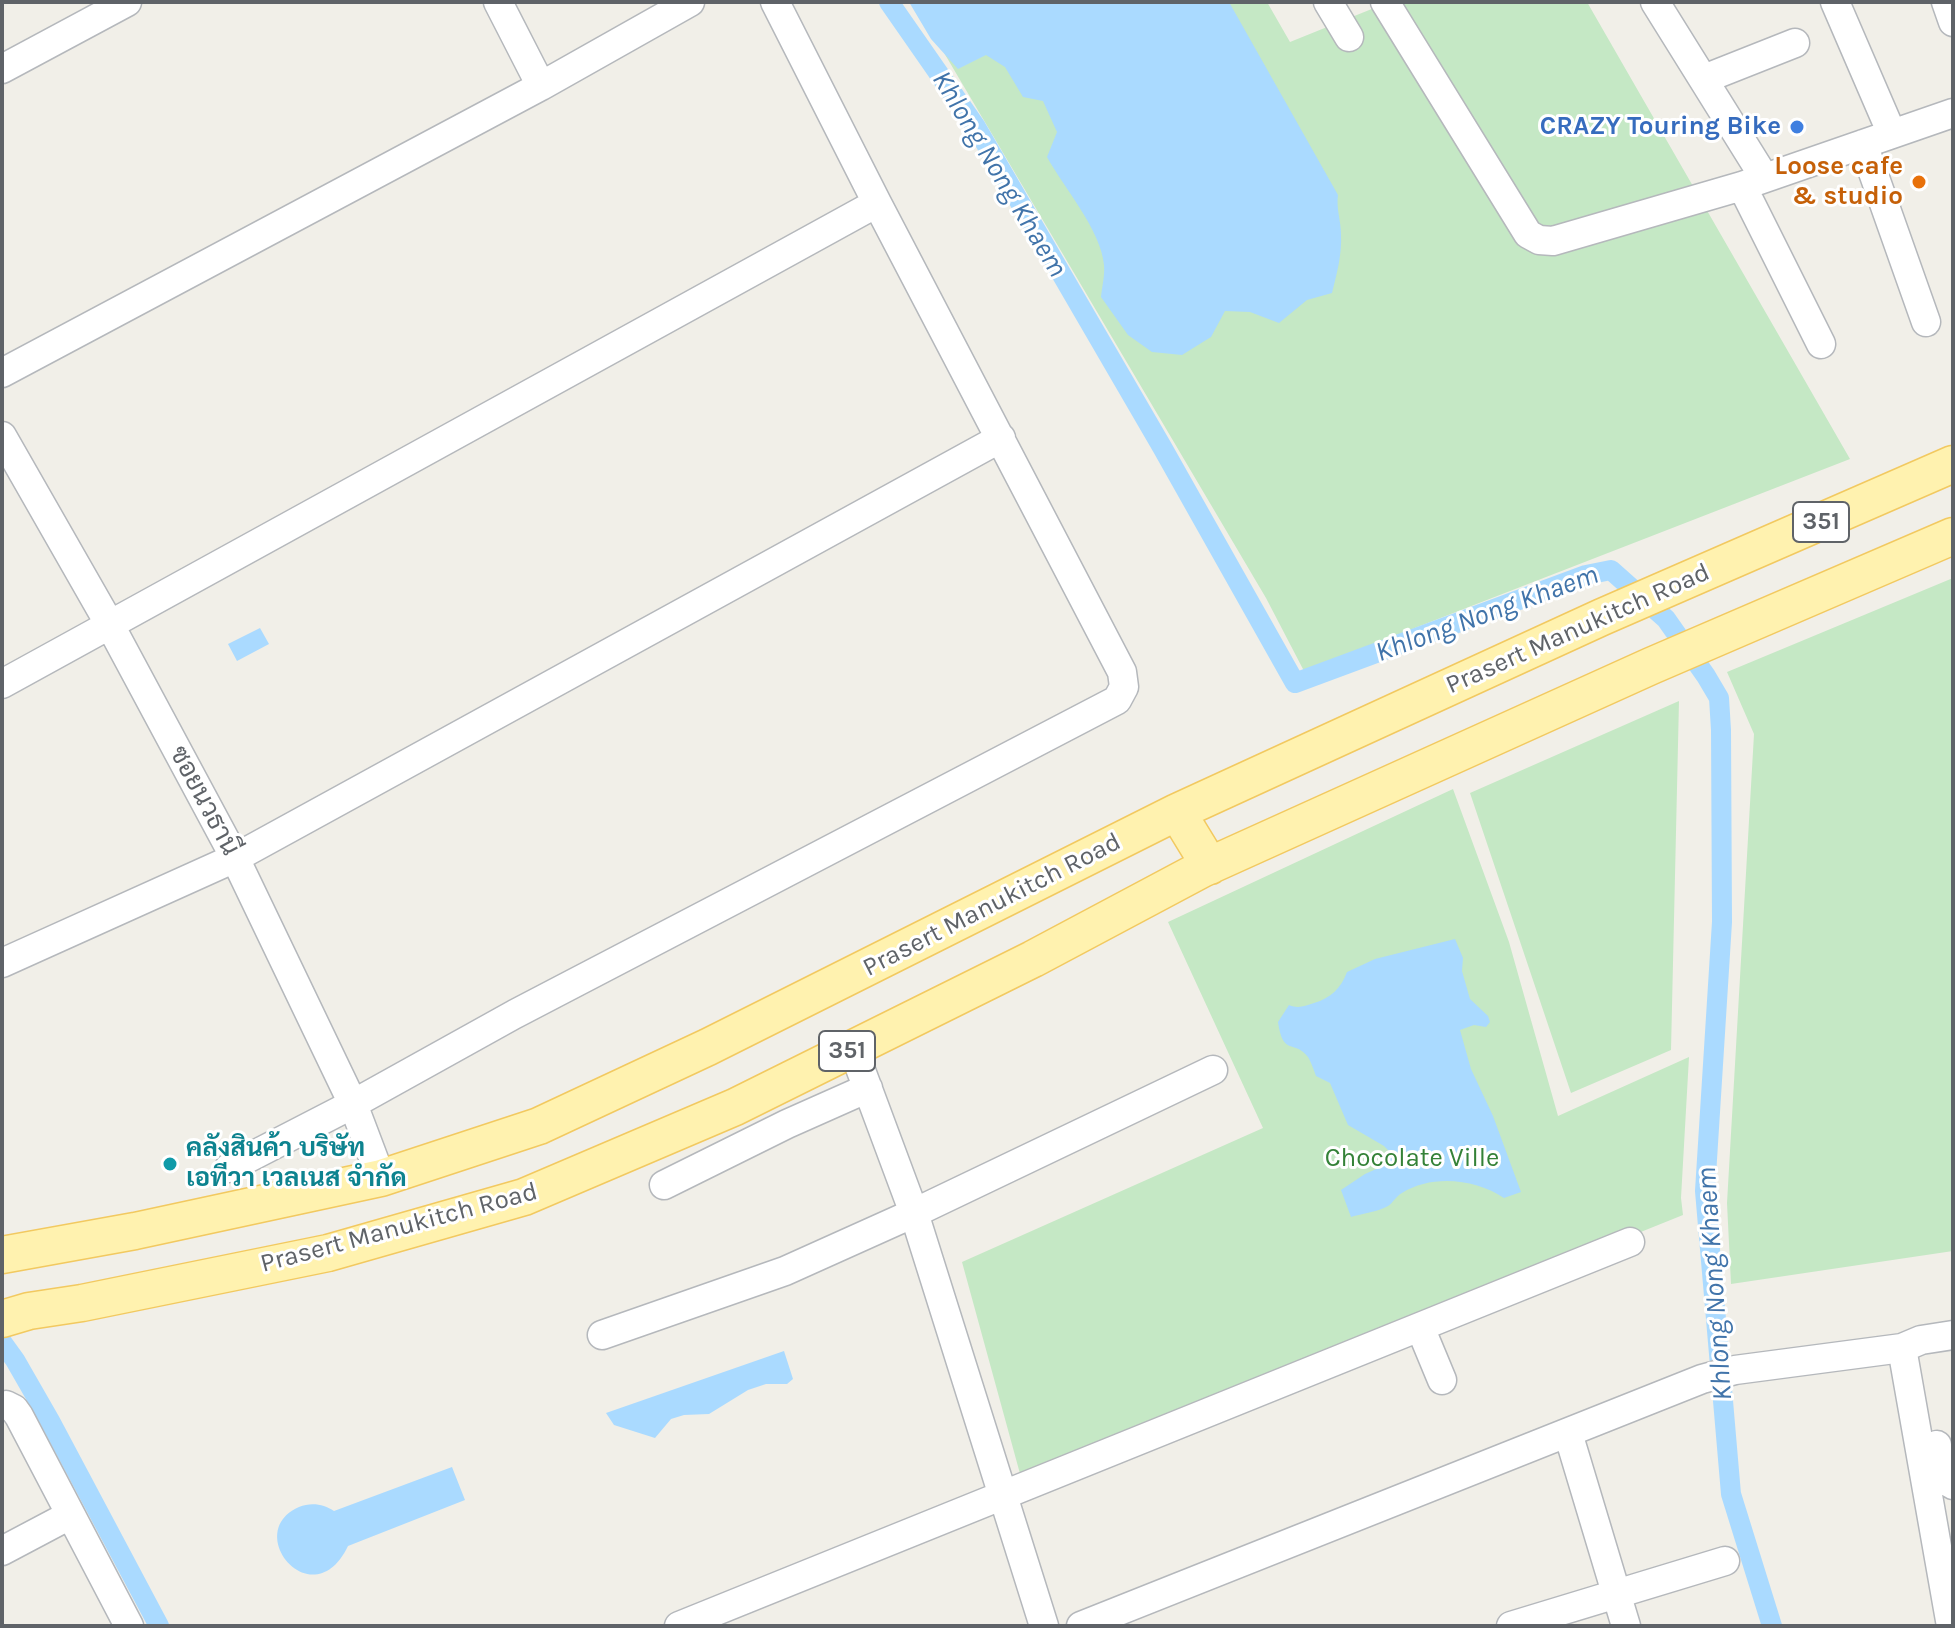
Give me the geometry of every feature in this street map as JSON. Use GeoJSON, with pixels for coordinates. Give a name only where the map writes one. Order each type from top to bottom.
{"type":"FeatureCollection","features":[{"type":"Feature","properties":{"kind":"main road","name":"Prasert Manukitch Road"},"geometry":{"type":"LineString","coordinates":[[2,1255],[135,1231],[381,1178],[539,1126],[722,1040],[1177,812],[1602,617],[1953,464]]}},
{"type":"Feature","properties":{"kind":"main road","name":"Prasert Manukitch Road"},"geometry":{"type":"LineString","coordinates":[[2,1319],[29,1311],[328,1253],[524,1197],[735,1107],[1033,959],[1210,866],[1651,666],[1953,536]]}},
{"type":"Feature","properties":{"kind":"main road"},"geometry":{"type":"LineString","coordinates":[[1177,812],[1210,866]]}},
{"type":"Feature","properties":{"kind":"street"},"geometry":{"type":"LineString","coordinates":[[2,69],[127,2]]}},
{"type":"Feature","properties":{"kind":"street"},"geometry":{"type":"LineString","coordinates":[[498,2],[541,86]]}},
{"type":"Feature","properties":{"kind":"street"},"geometry":{"type":"LineString","coordinates":[[2,373],[541,86],[690,2]]}},
{"type":"Feature","properties":{"kind":"street"},"geometry":{"type":"LineString","coordinates":[[229,1168],[353,1104],[515,1014],[1117,700],[1124,687],[1122,672],[775,2]]}},
{"type":"Feature","properties":{"kind":"street"},"geometry":{"type":"LineString","coordinates":[[1328,2],[1349,37]]}},
{"type":"Feature","properties":{"kind":"street"},"geometry":{"type":"LineString","coordinates":[[1385,2],[1528,234],[1539,240],[1553,241],[1753,182],[1953,113]]}},
{"type":"Feature","properties":{"kind":"street"},"geometry":{"type":"LineString","coordinates":[[1655,2],[1704,79],[1753,182],[1821,344]]}},
{"type":"Feature","properties":{"kind":"street"},"geometry":{"type":"LineString","coordinates":[[1946,2],[1953,22]]}},
{"type":"Feature","properties":{"kind":"street"},"geometry":{"type":"LineString","coordinates":[[1842,4],[1892,134]]}},
{"type":"Feature","properties":{"kind":"street"},"geometry":{"type":"LineString","coordinates":[[1704,79],[1795,43]]}},
{"type":"Feature","properties":{"kind":"street"},"geometry":{"type":"LineString","coordinates":[[1863,144],[1926,322]]}},
{"type":"Feature","properties":{"kind":"street"},"geometry":{"type":"LineString","coordinates":[[2,684],[877,203]]}},
{"type":"Feature","properties":{"kind":"street","name":"ซอยนวธานี"},"geometry":{"type":"LineString","coordinates":[[2,436],[110,625],[235,858],[353,1104],[381,1178]]}},
{"type":"Feature","properties":{"kind":"street"},"geometry":{"type":"LineString","coordinates":[[2,963],[235,858],[1001,438]]}},
{"type":"Feature","properties":{"kind":"street"},"geometry":{"type":"LineString","coordinates":[[853,1049],[914,1213],[1044,1626]]}},
{"type":"Feature","properties":{"kind":"street"},"geometry":{"type":"LineString","coordinates":[[602,1335],[785,1271],[1213,1070]]}},
{"type":"Feature","properties":{"kind":"street"},"geometry":{"type":"LineString","coordinates":[[664,1185],[868,1088]]}},
{"type":"Feature","properties":{"kind":"street"},"geometry":{"type":"LineString","coordinates":[[679,1626],[1630,1242]]}},
{"type":"Feature","properties":{"kind":"street"},"geometry":{"type":"LineString","coordinates":[[1420,1327],[1442,1380]]}},
{"type":"Feature","properties":{"kind":"street"},"geometry":{"type":"LineString","coordinates":[[1081,1626],[1702,1379],[1735,1370],[1953,1335]]}},
{"type":"Feature","properties":{"kind":"street"},"geometry":{"type":"LineString","coordinates":[[1912,1344],[1941,1471],[1944,1481],[1953,1485]]}},
{"type":"Feature","properties":{"kind":"street"},"geometry":{"type":"LineString","coordinates":[[1912,1344],[1951,1626]]}},
{"type":"Feature","properties":{"kind":"street"},"geometry":{"type":"LineString","coordinates":[[2,1406],[14,1409],[19,1416],[128,1626]]}},
{"type":"Feature","properties":{"kind":"street"},"geometry":{"type":"LineString","coordinates":[[1568,1433],[1626,1626]]}},
{"type":"Feature","properties":{"kind":"street"},"geometry":{"type":"LineString","coordinates":[[2,1551],[70,1515]]}},
{"type":"Feature","properties":{"kind":"street"},"geometry":{"type":"LineString","coordinates":[[1511,1626],[1725,1561]]}},
{"type":"Feature","properties":{"kind":"green space"},"geometry":{"type":"Polygon","coordinates":[[[914,2],[1267,2],[1290,42],[1389,2],[1587,2],[1850,459],[1304,671],[1266,598],[914,2]]]}},
{"type":"Feature","properties":{"kind":"green space"},"geometry":{"type":"Polygon","coordinates":[[[1953,578],[1953,1251],[1731,1284],[1727,1203],[1754,734],[1727,672],[1953,578]]]}},
{"type":"Feature","properties":{"kind":"green space"},"geometry":{"type":"Polygon","coordinates":[[[1679,701],[1671,1050],[1571,1093],[1470,793],[1679,701]]]}},
{"type":"Feature","properties":{"kind":"green space","name":"Chocolate Ville"},"geometry":{"type":"Polygon","coordinates":[[[1453,789],[1509,942],[1558,1116],[1689,1057],[1681,1198],[1683,1215],[1022,1481],[962,1262],[1263,1128],[1168,922],[1453,789]]]}},
{"type":"Feature","properties":{"kind":"water"},"geometry":{"type":"Polygon","coordinates":[[[909,2],[1229,2],[1338,195],[1341,249],[1332,293],[1307,300],[1279,323],[1250,312],[1225,311],[1211,337],[1182,355],[1152,352],[1128,335],[1101,297],[1104,269],[1101,252],[1089,224],[1047,157],[1057,132],[1043,101],[1023,97],[1005,67],[986,55],[958,69],[931,39],[909,2]]]}},
{"type":"Feature","properties":{"kind":"water"},"geometry":{"type":"Polygon","coordinates":[[[260,628],[269,644],[237,661],[228,644],[260,628]]]}},
{"type":"Feature","properties":{"kind":"water"},"geometry":{"type":"Polygon","coordinates":[[[1455,939],[1463,958],[1462,971],[1470,999],[1488,1016],[1490,1022],[1486,1027],[1474,1025],[1460,1030],[1471,1069],[1493,1116],[1521,1192],[1504,1198],[1467,1183],[1440,1181],[1414,1187],[1385,1208],[1351,1217],[1341,1190],[1383,1166],[1390,1152],[1348,1125],[1330,1083],[1316,1076],[1303,1052],[1286,1044],[1278,1022],[1289,1005],[1304,1006],[1330,995],[1342,983],[1347,972],[1375,959],[1455,939]]]}},
{"type":"Feature","properties":{"kind":"water"},"geometry":{"type":"Polygon","coordinates":[[[784,1351],[793,1379],[787,1384],[766,1384],[748,1390],[709,1414],[671,1419],[655,1438],[614,1425],[606,1413],[784,1351]]]}},
{"type":"Feature","properties":{"kind":"water"},"geometry":{"type":"Polygon","coordinates":[[[452,1467],[465,1500],[348,1546],[333,1566],[317,1574],[302,1572],[289,1563],[280,1550],[277,1534],[283,1519],[299,1507],[317,1504],[334,1511],[452,1467]]]}},
{"type":"Feature","properties":{"kind":"waterway","name":"Khlong Nong Khaem"},"geometry":{"type":"LineString","coordinates":[[889,2],[976,127],[1295,683],[1586,575],[1611,570],[1666,619],[1719,698],[1722,922],[1705,1191],[1731,1494],[1772,1626]]}},
{"type":"Feature","properties":{"kind":"waterway"},"geometry":{"type":"LineString","coordinates":[[2,1342],[50,1421],[159,1626]]}},
{"type":"Feature","properties":{"kind":"place","name":"CRAZY Touring Bike"},"geometry":{"type":"Point","coordinates":[1797,127]}},
{"type":"Feature","properties":{"kind":"place","name":"Loose cafe & studio"},"geometry":{"type":"Point","coordinates":[1919,182]}},
{"type":"Feature","properties":{"kind":"place","name":"คลังสินค้า บริษัท เอทีวา เวลเนส จำกัด"},"geometry":{"type":"Point","coordinates":[170,1164]}}]}
